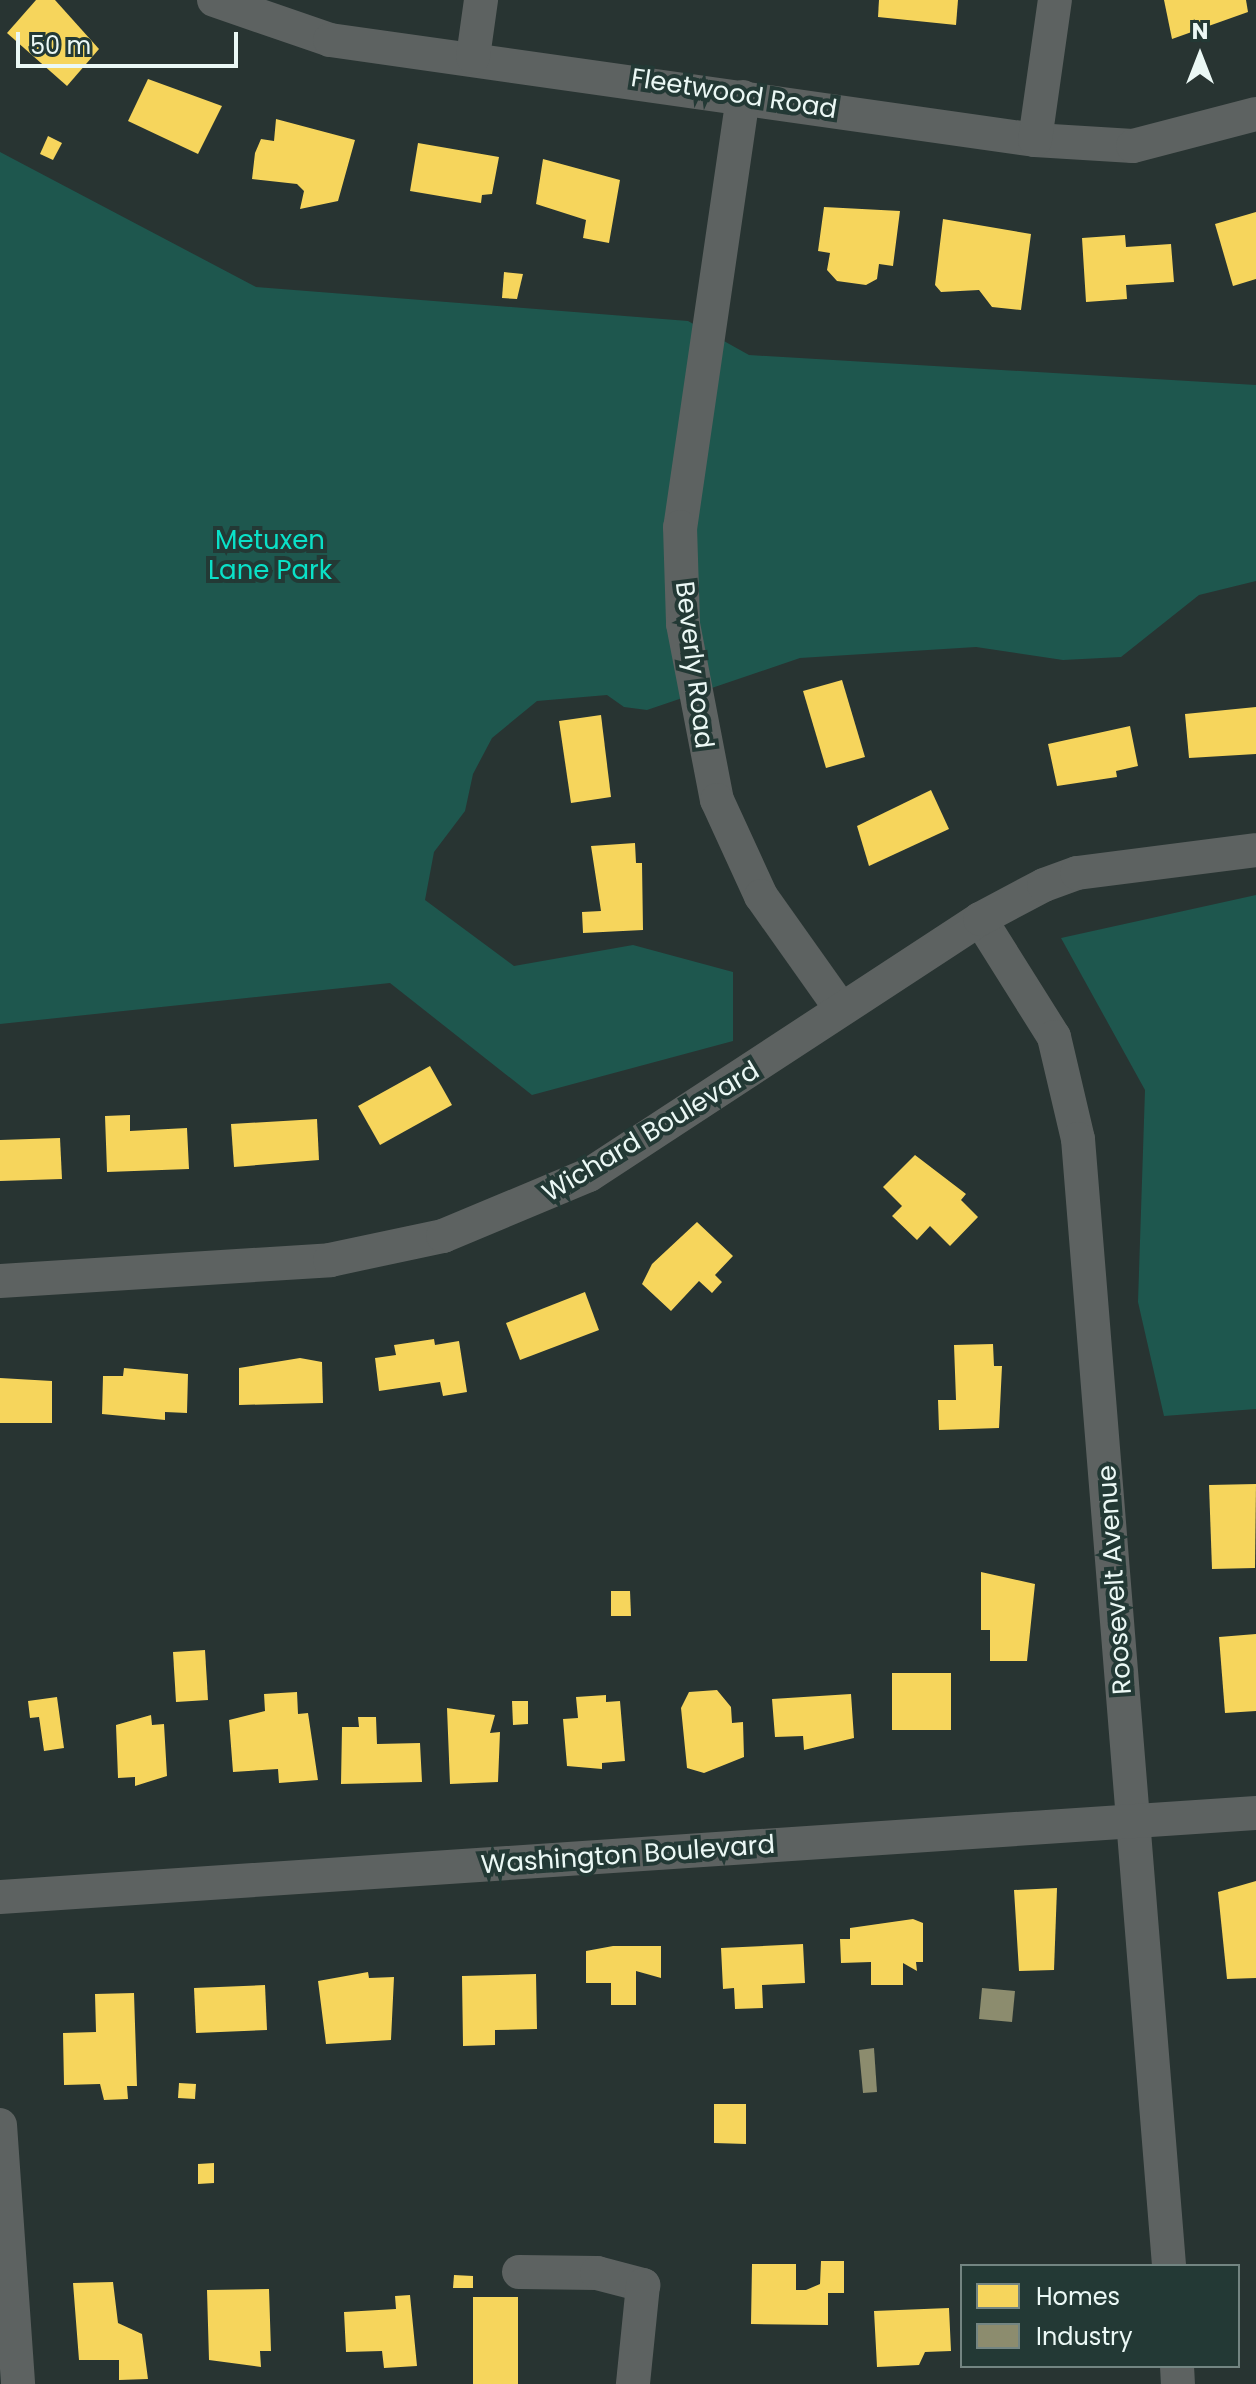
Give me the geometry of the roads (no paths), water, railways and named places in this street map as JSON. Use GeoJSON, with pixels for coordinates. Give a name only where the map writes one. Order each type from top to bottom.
{"type":"FeatureCollection","features":[{"type":"Feature","properties":{"kind":"street","name":"Fleetwood Road"},"geometry":{"type":"LineString","coordinates":[[214,0],[330,40],[473,57],[1035,140],[1133,146],[1256,114]]}},
{"type":"Feature","properties":{"kind":"street"},"geometry":{"type":"LineString","coordinates":[[473,57],[481,0]]}},
{"type":"Feature","properties":{"kind":"street"},"geometry":{"type":"LineString","coordinates":[[1035,140],[1055,0]]}},
{"type":"Feature","properties":{"kind":"street","name":"Beverly Road"},"geometry":{"type":"LineString","coordinates":[[743,97],[680,527],[683,624],[722,813],[761,896],[841,1009]]}},
{"type":"Feature","properties":{"kind":"street","name":"Wichard Boulevard"},"geometry":{"type":"LineString","coordinates":[[0,1281],[330,1260],[443,1236],[589,1175],[980,919],[1077,873],[1256,850]]}},
{"type":"Feature","properties":{"kind":"street","name":"Roosevelt Avenue"},"geometry":{"type":"LineString","coordinates":[[980,919],[1025,981],[1068,1075],[1089,1236],[1169,2264]]}},
{"type":"Feature","properties":{"kind":"street","name":"Washington Boulevard"},"geometry":{"type":"LineString","coordinates":[[0,1897],[1256,1813]]}},
{"type":"Feature","properties":{"kind":"street"},"geometry":{"type":"LineString","coordinates":[[0,2125],[18,2384]]}},
{"type":"Feature","properties":{"kind":"street"},"geometry":{"type":"LineString","coordinates":[[519,2272],[597,2273],[643,2285],[633,2384]]}},
{"type":"Feature","properties":{"kind":"park label","name":"Metuxen Lane Park"},"geometry":{"type":"Point","coordinates":[270,556]}}]}
